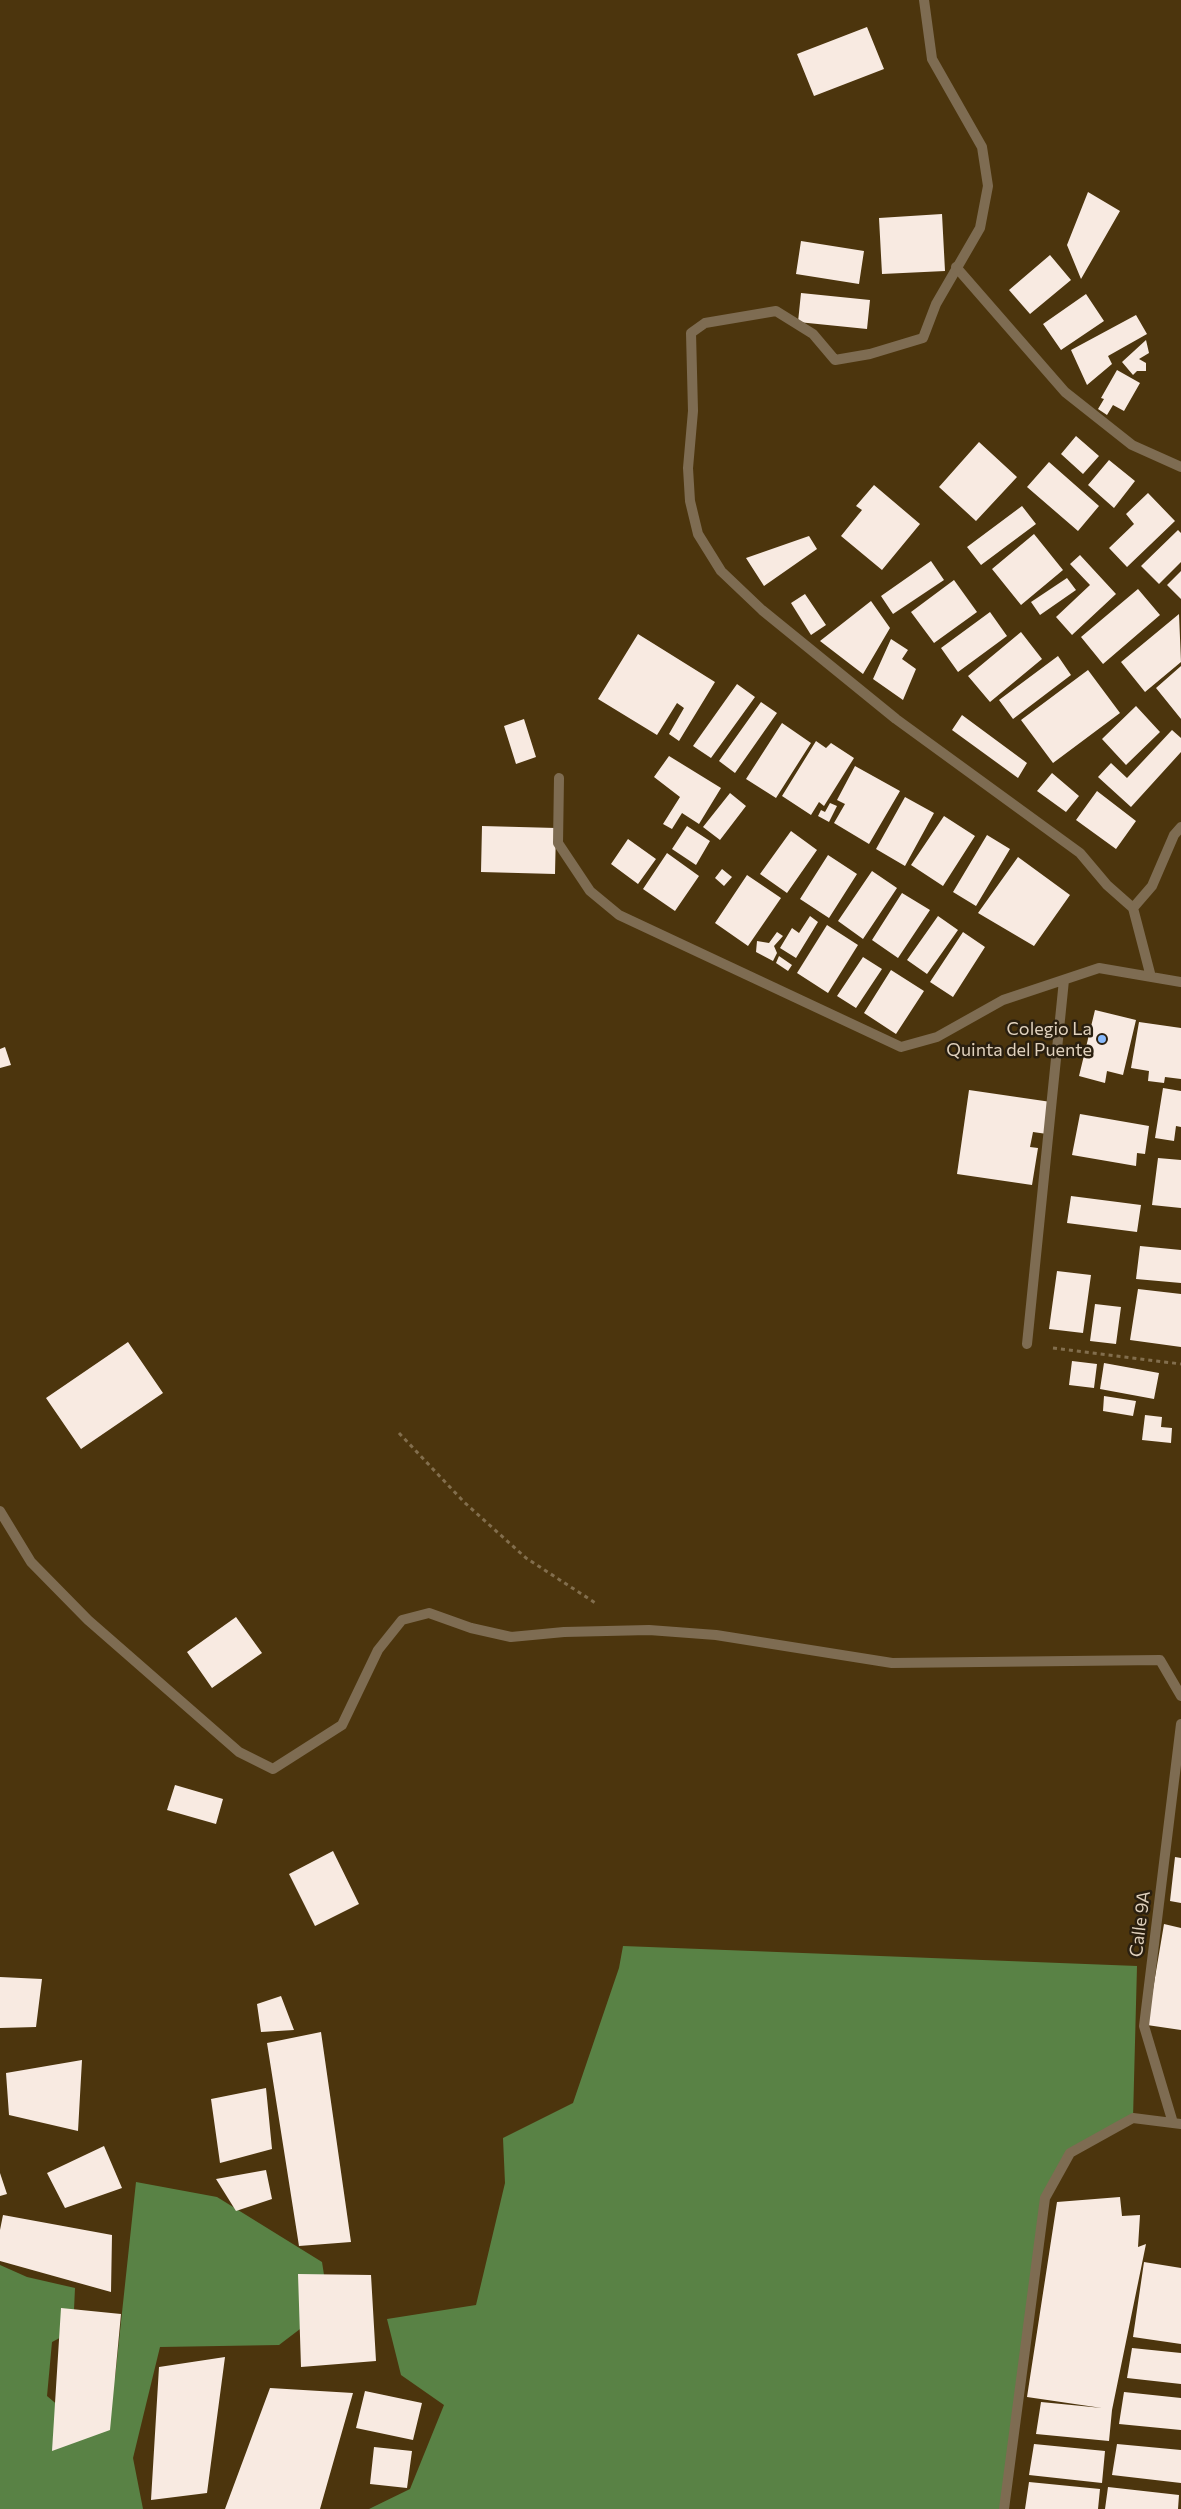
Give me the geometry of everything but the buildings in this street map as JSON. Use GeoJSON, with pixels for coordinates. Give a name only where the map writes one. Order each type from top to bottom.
{"type":"FeatureCollection","features":[{"type":"Feature","properties":{"kind":"street"},"geometry":{"type":"LineString","coordinates":[[924,0],[932,59],[982,147],[988,186],[980,228],[936,304],[922,338],[870,354],[835,360],[812,334],[776,311],[705,323],[691,333],[693,411],[688,468],[690,501],[698,534],[721,571],[762,610],[896,719],[1080,853],[1108,885],[1133,908],[1151,977]]}},
{"type":"Feature","properties":{"kind":"street"},"geometry":{"type":"LineString","coordinates":[[956,267],[1066,392],[1132,445],[1181,466]]}},
{"type":"Feature","properties":{"kind":"street"},"geometry":{"type":"LineString","coordinates":[[560,778],[558,843],[590,891],[619,915],[901,1047],[937,1036],[1003,1000],[1099,968],[1181,982]]}},
{"type":"Feature","properties":{"kind":"street"},"geometry":{"type":"LineString","coordinates":[[1133,908],[1152,886],[1174,835],[1181,827]]}},
{"type":"Feature","properties":{"kind":"street"},"geometry":{"type":"LineString","coordinates":[[1027,1344],[1064,980]]}},
{"type":"Feature","properties":{"kind":"street"},"geometry":{"type":"LineString","coordinates":[[0,1511],[31,1562],[88,1620],[239,1752],[272,1769],[342,1725],[378,1650],[402,1620],[429,1613],[471,1628],[512,1637],[564,1632],[650,1630],[716,1635],[892,1663],[1160,1660],[1181,1696]]}},
{"type":"Feature","properties":{"kind":"street","name":"Calle 9A"},"geometry":{"type":"LineString","coordinates":[[1177,2124],[1144,2026],[1181,1724]]}},
{"type":"Feature","properties":{"kind":"street"},"geometry":{"type":"LineString","coordinates":[[1004,2509],[1045,2198],[1070,2153],[1133,2118],[1177,2124]]}},
{"type":"Feature","properties":{"kind":"path"},"geometry":{"type":"LineString","coordinates":[[1027,1344],[1181,1364]]}},
{"type":"Feature","properties":{"kind":"path"},"geometry":{"type":"LineString","coordinates":[[400,1433],[464,1502],[526,1558],[593,1603],[602,1605]]}},
{"type":"Feature","properties":{"kind":"green space"},"geometry":{"type":"Polygon","coordinates":[[[623,1946],[1137,1966],[1133,2118],[1070,2153],[1045,2198],[1004,2509],[369,2509],[410,2489],[444,2405],[401,2375],[387,2319],[476,2305],[505,2183],[503,2138],[573,2103],[619,1968],[623,1946]]]}},
{"type":"Feature","properties":{"kind":"green space"},"geometry":{"type":"Polygon","coordinates":[[[136,2182],[217,2197],[322,2262],[329,2307],[279,2345],[160,2347],[133,2458],[143,2509],[0,2509],[0,2265],[27,2277],[75,2288],[73,2331],[52,2342],[47,2396],[73,2418],[115,2378],[136,2182]]]}},
{"type":"Feature","properties":{"kind":"place","name":"Colegio La Quinta del Puente"},"geometry":{"type":"Point","coordinates":[1102,1039]}}]}
